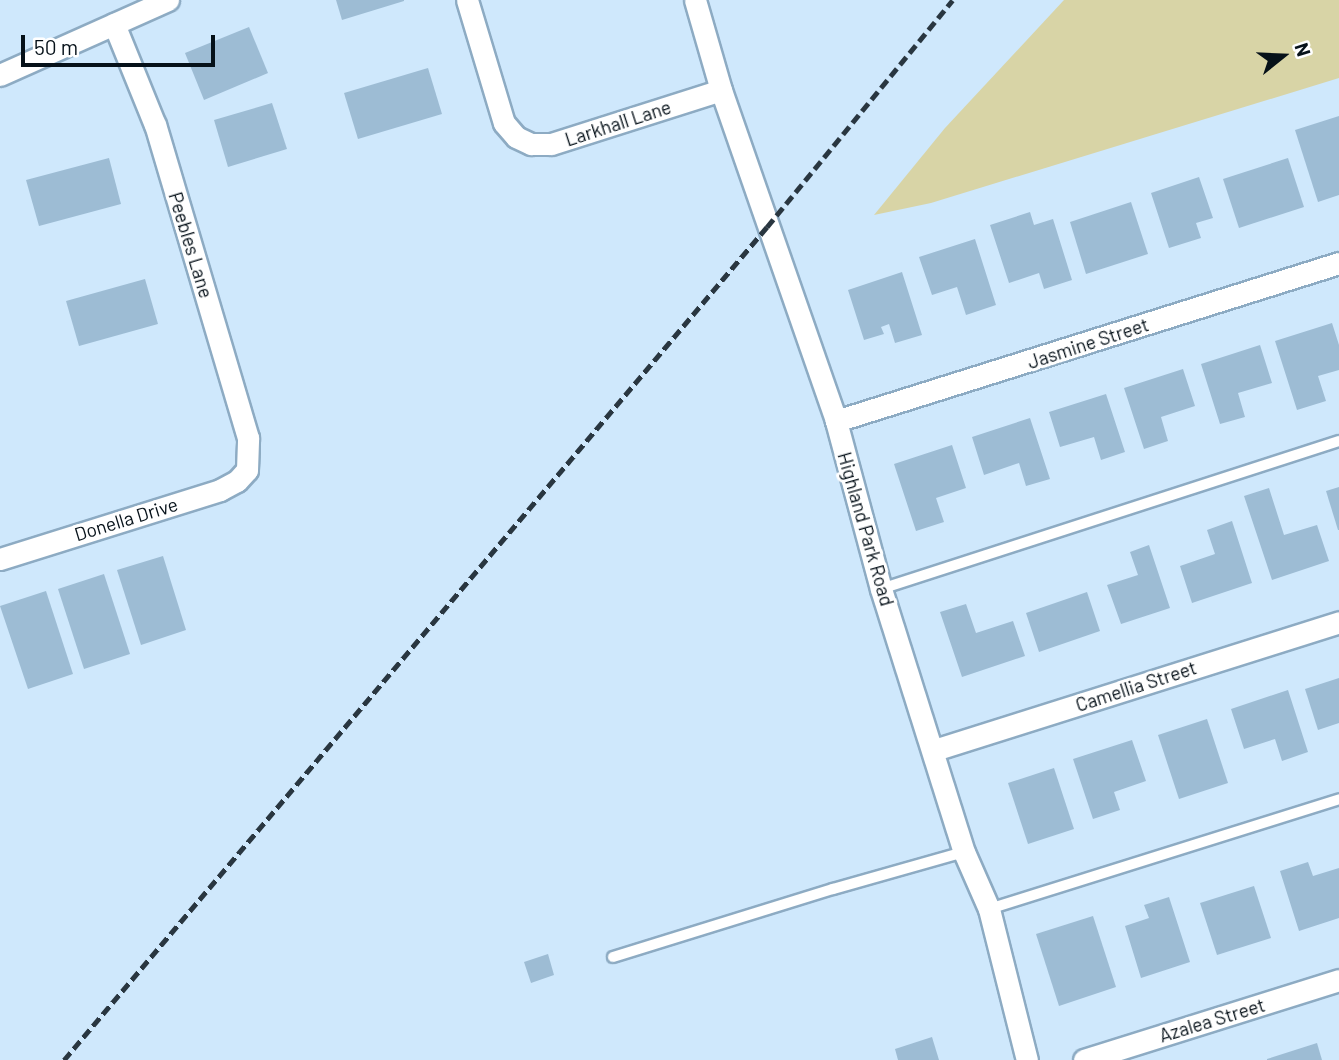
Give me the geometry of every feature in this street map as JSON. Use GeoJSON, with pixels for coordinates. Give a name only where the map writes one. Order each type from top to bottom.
{"type":"FeatureCollection","features":[{"type":"Feature","properties":{"kind":"street"},"geometry":{"type":"LineString","coordinates":[[0,75],[168,0]]}},
{"type":"Feature","properties":{"kind":"street","name":"Larkhall Lane"},"geometry":{"type":"LineString","coordinates":[[467,0],[505,123],[516,137],[531,144],[551,144],[721,90]]}},
{"type":"Feature","properties":{"kind":"street","name":"Highland Park Road"},"geometry":{"type":"LineString","coordinates":[[695,0],[721,90],[836,421],[881,589],[964,852],[989,909],[1027,1060]]}},
{"type":"Feature","properties":{"kind":"street","name":"Peebles Lane"},"geometry":{"type":"LineString","coordinates":[[114,24],[155,125],[244,425],[250,455],[247,470]]}},
{"type":"Feature","properties":{"kind":"street","name":"Jasmine Street"},"geometry":{"type":"LineString","coordinates":[[836,421],[1339,263]]}},
{"type":"Feature","properties":{"kind":"street","name":"Donella Drive"},"geometry":{"type":"LineString","coordinates":[[0,559],[220,490],[237,481],[247,470]]}},
{"type":"Feature","properties":{"kind":"street","name":"Camellia Street"},"geometry":{"type":"LineString","coordinates":[[934,750],[1339,622]]}},
{"type":"Feature","properties":{"kind":"street","name":"Azalea Street"},"geometry":{"type":"LineString","coordinates":[[1084,1060],[1339,980]]}},
{"type":"Feature","properties":{"kind":"lane"},"geometry":{"type":"LineString","coordinates":[[881,589],[1339,441]]}},
{"type":"Feature","properties":{"kind":"lane"},"geometry":{"type":"LineString","coordinates":[[989,909],[1339,799]]}},
{"type":"Feature","properties":{"kind":"lane"},"geometry":{"type":"LineString","coordinates":[[613,957],[964,852]]}},
{"type":"Feature","properties":{"kind":"shaded area"},"geometry":{"type":"Polygon","coordinates":[[[1064,0],[1339,0],[1339,78],[931,203],[874,215],[945,128],[1064,0]]]}},
{"type":"Feature","properties":{"kind":"building"},"geometry":{"type":"Polygon","coordinates":[[[336,0],[404,0],[404,1],[342,20],[336,0]]]}},
{"type":"Feature","properties":{"kind":"building"},"geometry":{"type":"Polygon","coordinates":[[[249,27],[268,73],[204,100],[185,53],[249,27]]]}},
{"type":"Feature","properties":{"kind":"building"},"geometry":{"type":"Polygon","coordinates":[[[428,68],[442,114],[358,139],[344,93],[428,68]]]}},
{"type":"Feature","properties":{"kind":"building"},"geometry":{"type":"Polygon","coordinates":[[[272,103],[287,149],[228,167],[214,120],[272,103]]]}},
{"type":"Feature","properties":{"kind":"building"},"geometry":{"type":"Polygon","coordinates":[[[1339,116],[1339,195],[1318,202],[1295,130],[1339,116]]]}},
{"type":"Feature","properties":{"kind":"building"},"geometry":{"type":"Polygon","coordinates":[[[109,158],[121,204],[39,226],[26,180],[109,158]]]}},
{"type":"Feature","properties":{"kind":"building"},"geometry":{"type":"Polygon","coordinates":[[[1288,158],[1304,207],[1239,228],[1223,179],[1288,158]]]}},
{"type":"Feature","properties":{"kind":"building"},"geometry":{"type":"Polygon","coordinates":[[[1199,177],[1213,218],[1196,223],[1201,238],[1169,248],[1151,193],[1199,177]]]}},
{"type":"Feature","properties":{"kind":"building"},"geometry":{"type":"Polygon","coordinates":[[[1131,202],[1148,254],[1086,274],[1070,222],[1131,202]]]}},
{"type":"Feature","properties":{"kind":"building"},"geometry":{"type":"Polygon","coordinates":[[[1030,212],[1034,225],[1053,219],[1072,280],[1044,289],[1039,273],[1009,283],[990,225],[1030,212]]]}},
{"type":"Feature","properties":{"kind":"building"},"geometry":{"type":"Polygon","coordinates":[[[975,239],[996,305],[966,315],[957,287],[932,295],[919,257],[975,239]]]}},
{"type":"Feature","properties":{"kind":"building"},"geometry":{"type":"Polygon","coordinates":[[[902,272],[922,335],[895,343],[889,324],[881,327],[884,334],[864,340],[848,290],[902,272]]]}},
{"type":"Feature","properties":{"kind":"building"},"geometry":{"type":"Polygon","coordinates":[[[145,279],[158,324],[79,346],[66,301],[145,279]]]}},
{"type":"Feature","properties":{"kind":"building"},"geometry":{"type":"Polygon","coordinates":[[[1332,323],[1339,345],[1339,370],[1318,376],[1326,401],[1297,410],[1275,341],[1332,323]]]}},
{"type":"Feature","properties":{"kind":"building"},"geometry":{"type":"Polygon","coordinates":[[[1260,345],[1272,383],[1238,393],[1245,417],[1220,424],[1201,364],[1260,345]]]}},
{"type":"Feature","properties":{"kind":"building"},"geometry":{"type":"Polygon","coordinates":[[[1183,369],[1195,406],[1161,417],[1168,441],[1144,449],[1124,388],[1183,369]]]}},
{"type":"Feature","properties":{"kind":"building"},"geometry":{"type":"Polygon","coordinates":[[[1106,394],[1125,452],[1101,460],[1094,437],[1060,447],[1049,412],[1106,394]]]}},
{"type":"Feature","properties":{"kind":"building"},"geometry":{"type":"Polygon","coordinates":[[[1030,418],[1050,479],[1026,486],[1019,463],[984,475],[972,437],[1030,418]]]}},
{"type":"Feature","properties":{"kind":"building"},"geometry":{"type":"Polygon","coordinates":[[[952,445],[966,488],[936,498],[944,522],[916,531],[894,464],[952,445]]]}},
{"type":"Feature","properties":{"kind":"building"},"geometry":{"type":"Polygon","coordinates":[[[1339,487],[1339,530],[1338,530],[1326,491],[1339,487]]]}},
{"type":"Feature","properties":{"kind":"building"},"geometry":{"type":"Polygon","coordinates":[[[1269,488],[1284,535],[1317,525],[1329,561],[1272,580],[1244,496],[1269,488]]]}},
{"type":"Feature","properties":{"kind":"building"},"geometry":{"type":"Polygon","coordinates":[[[1232,521],[1252,583],[1192,603],[1180,566],[1215,554],[1207,530],[1232,521]]]}},
{"type":"Feature","properties":{"kind":"building"},"geometry":{"type":"Polygon","coordinates":[[[1149,545],[1170,608],[1121,624],[1107,585],[1138,575],[1130,552],[1149,545]]]}},
{"type":"Feature","properties":{"kind":"building"},"geometry":{"type":"Polygon","coordinates":[[[163,556],[186,630],[141,645],[117,570],[163,556]]]}},
{"type":"Feature","properties":{"kind":"building"},"geometry":{"type":"Polygon","coordinates":[[[104,574],[130,654],[84,669],[58,589],[104,574]]]}},
{"type":"Feature","properties":{"kind":"building"},"geometry":{"type":"Polygon","coordinates":[[[46,591],[73,674],[28,689],[0,606],[46,591]]]}},
{"type":"Feature","properties":{"kind":"building"},"geometry":{"type":"Polygon","coordinates":[[[1087,592],[1100,631],[1039,652],[1026,613],[1087,592]]]}},
{"type":"Feature","properties":{"kind":"building"},"geometry":{"type":"Polygon","coordinates":[[[966,604],[976,633],[1013,621],[1025,656],[962,677],[940,612],[966,604]]]}},
{"type":"Feature","properties":{"kind":"building"},"geometry":{"type":"Polygon","coordinates":[[[1339,678],[1339,723],[1318,730],[1305,689],[1339,678]]]}},
{"type":"Feature","properties":{"kind":"building"},"geometry":{"type":"Polygon","coordinates":[[[1288,690],[1308,752],[1282,761],[1275,739],[1244,749],[1231,709],[1288,690]]]}},
{"type":"Feature","properties":{"kind":"building"},"geometry":{"type":"Polygon","coordinates":[[[1207,719],[1228,783],[1179,799],[1158,735],[1207,719]]]}},
{"type":"Feature","properties":{"kind":"building"},"geometry":{"type":"Polygon","coordinates":[[[1132,740],[1146,781],[1114,792],[1120,810],[1093,819],[1073,759],[1132,740]]]}},
{"type":"Feature","properties":{"kind":"building"},"geometry":{"type":"Polygon","coordinates":[[[1054,768],[1074,829],[1028,844],[1008,783],[1054,768]]]}},
{"type":"Feature","properties":{"kind":"building"},"geometry":{"type":"Polygon","coordinates":[[[1308,862],[1313,876],[1339,868],[1339,918],[1299,931],[1280,871],[1308,862]]]}},
{"type":"Feature","properties":{"kind":"building"},"geometry":{"type":"Polygon","coordinates":[[[1254,886],[1271,938],[1217,955],[1200,903],[1254,886]]]}},
{"type":"Feature","properties":{"kind":"building"},"geometry":{"type":"Polygon","coordinates":[[[1169,897],[1190,962],[1141,978],[1125,926],[1149,918],[1144,905],[1169,897]]]}},
{"type":"Feature","properties":{"kind":"building"},"geometry":{"type":"Polygon","coordinates":[[[1093,916],[1116,987],[1059,1006],[1036,934],[1093,916]]]}},
{"type":"Feature","properties":{"kind":"building"},"geometry":{"type":"Polygon","coordinates":[[[548,954],[554,975],[531,983],[524,962],[548,954]]]}},
{"type":"Feature","properties":{"kind":"building"},"geometry":{"type":"Polygon","coordinates":[[[932,1037],[939,1060],[898,1060],[895,1049],[932,1037]]]}},
{"type":"Feature","properties":{"kind":"building"},"geometry":{"type":"Polygon","coordinates":[[[1317,1043],[1322,1060],[1267,1060],[1267,1059],[1317,1043]]]}},
{"type":"Feature","properties":{"kind":"railway"},"geometry":{"type":"LineString","coordinates":[[64,1060],[767,227],[953,0]]}}]}
